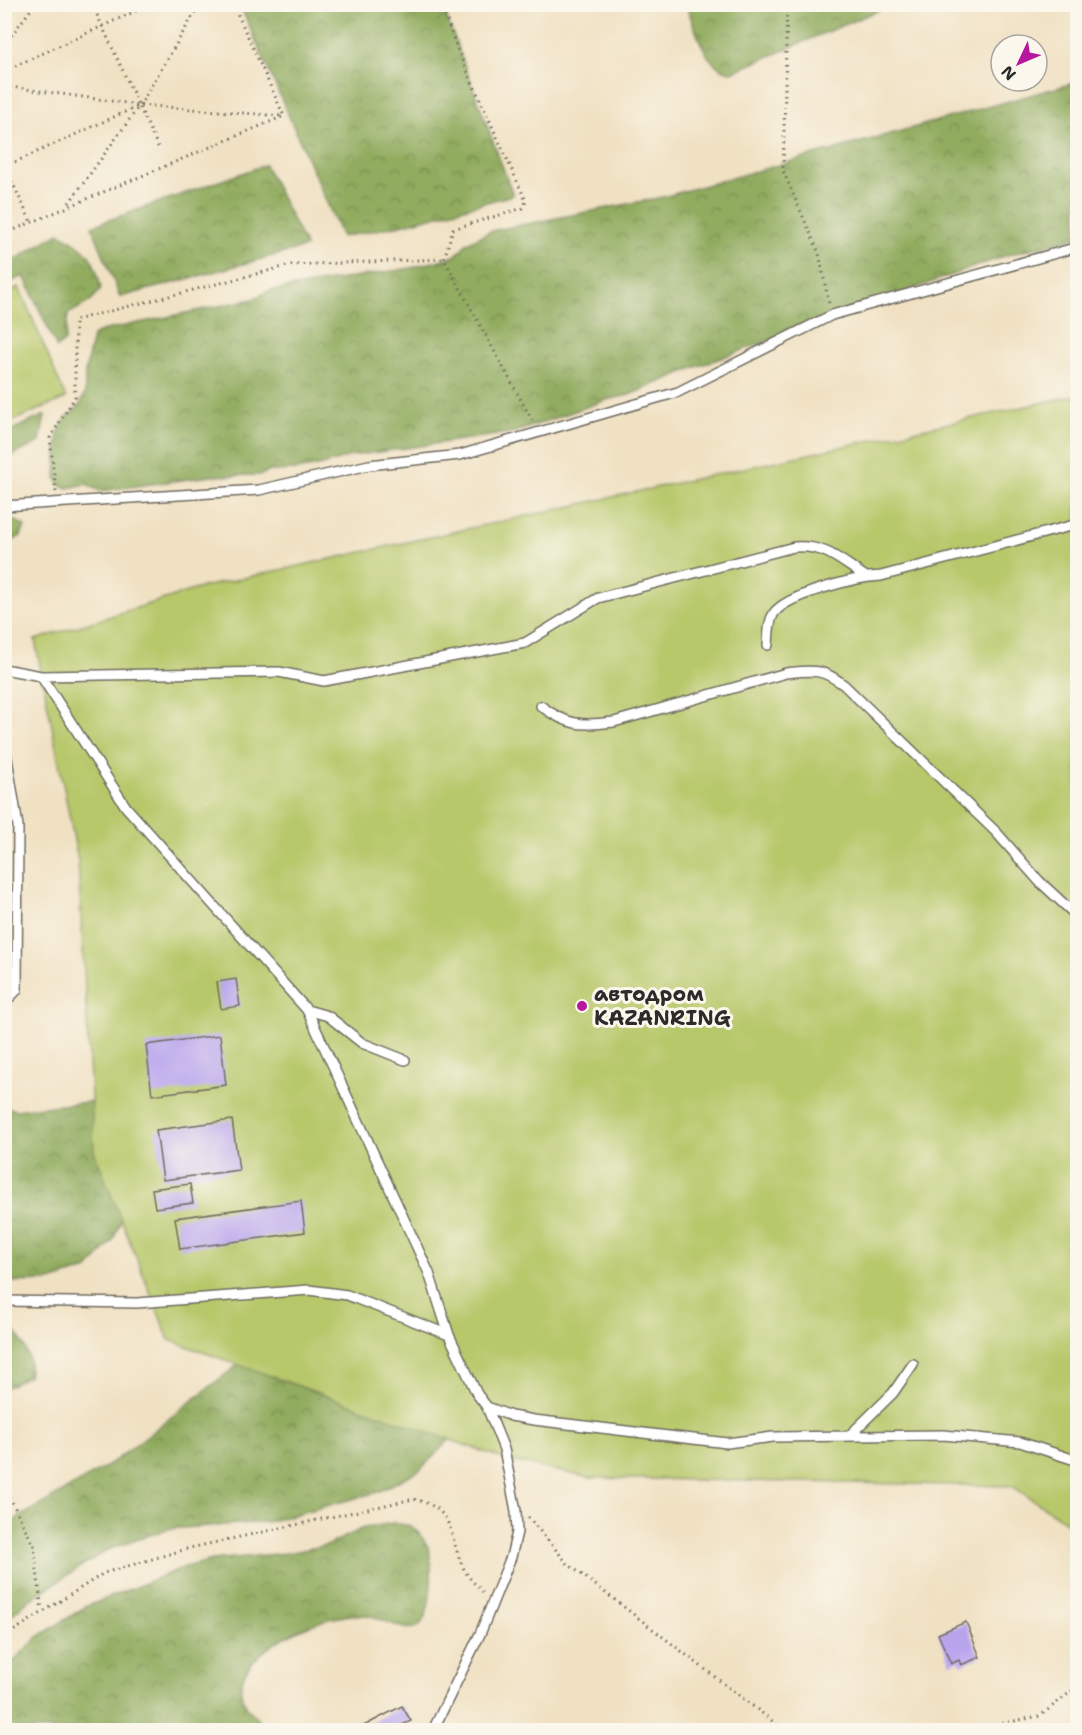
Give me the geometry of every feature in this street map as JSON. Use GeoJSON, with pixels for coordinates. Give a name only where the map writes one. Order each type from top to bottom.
{"type":"FeatureCollection","features":[{"type":"Feature","properties":{"kind":"lane"},"geometry":{"type":"LineString","coordinates":[[4,506],[259,490],[369,465],[460,455],[678,392],[832,315],[1077,247]]}},
{"type":"Feature","properties":{"kind":"lane"},"geometry":{"type":"LineString","coordinates":[[768,645],[770,621],[784,603],[866,577],[881,576],[1077,524]]}},
{"type":"Feature","properties":{"kind":"lane"},"geometry":{"type":"LineString","coordinates":[[4,669],[41,676],[279,672],[324,681],[525,643],[598,598],[794,547],[812,545],[825,550],[866,577]]}},
{"type":"Feature","properties":{"kind":"lane"},"geometry":{"type":"LineString","coordinates":[[541,706],[558,718],[573,724],[602,724],[786,673],[812,670],[827,672],[844,685],[996,832],[1039,881],[1077,917]]}},
{"type":"Feature","properties":{"kind":"lane"},"geometry":{"type":"LineString","coordinates":[[41,676],[126,807],[307,1010],[429,1273],[449,1335],[477,1394],[487,1407],[504,1449],[518,1532],[493,1601],[435,1726]]}},
{"type":"Feature","properties":{"kind":"lane"},"geometry":{"type":"LineString","coordinates":[[4,740],[18,826],[17,990],[4,1004]]}},
{"type":"Feature","properties":{"kind":"lane"},"geometry":{"type":"LineString","coordinates":[[307,1010],[328,1016],[362,1042],[405,1060]]}},
{"type":"Feature","properties":{"kind":"lane"},"geometry":{"type":"LineString","coordinates":[[4,1301],[137,1303],[309,1290],[347,1295],[449,1335]]}},
{"type":"Feature","properties":{"kind":"lane"},"geometry":{"type":"LineString","coordinates":[[850,1435],[893,1393],[913,1364]]}},
{"type":"Feature","properties":{"kind":"lane"},"geometry":{"type":"LineString","coordinates":[[487,1407],[511,1416],[534,1420],[726,1443],[773,1437],[943,1435],[1020,1442],[1077,1461]]}},
{"type":"Feature","properties":{"kind":"path"},"geometry":{"type":"LineString","coordinates":[[4,45],[35,4]]}},
{"type":"Feature","properties":{"kind":"path"},"geometry":{"type":"LineString","coordinates":[[92,4],[159,149]]}},
{"type":"Feature","properties":{"kind":"path"},"geometry":{"type":"LineString","coordinates":[[4,71],[151,4]]}},
{"type":"Feature","properties":{"kind":"path"},"geometry":{"type":"LineString","coordinates":[[68,205],[140,105],[200,4]]}},
{"type":"Feature","properties":{"kind":"path"},"geometry":{"type":"LineString","coordinates":[[234,4],[284,116]]}},
{"type":"Feature","properties":{"kind":"path"},"geometry":{"type":"LineString","coordinates":[[441,4],[458,51],[526,201],[523,208],[453,229],[444,259],[539,432]]}},
{"type":"Feature","properties":{"kind":"path"},"geometry":{"type":"LineString","coordinates":[[787,4],[783,171],[819,253],[832,315]]}},
{"type":"Feature","properties":{"kind":"path"},"geometry":{"type":"LineString","coordinates":[[4,86],[140,105],[284,116]]}},
{"type":"Feature","properties":{"kind":"path"},"geometry":{"type":"LineString","coordinates":[[31,222],[5,166],[140,105]]}},
{"type":"Feature","properties":{"kind":"path"},"geometry":{"type":"LineString","coordinates":[[4,234],[68,205],[284,116]]}},
{"type":"Feature","properties":{"kind":"path"},"geometry":{"type":"LineString","coordinates":[[57,504],[50,438],[75,397],[75,320],[291,265],[444,259]]}},
{"type":"Feature","properties":{"kind":"path"},"geometry":{"type":"LineString","coordinates":[[4,1486],[34,1546],[42,1611]]}},
{"type":"Feature","properties":{"kind":"path"},"geometry":{"type":"LineString","coordinates":[[4,1637],[104,1573],[190,1548],[414,1499],[430,1503],[450,1522],[463,1568],[473,1583],[493,1601]]}},
{"type":"Feature","properties":{"kind":"path"},"geometry":{"type":"LineString","coordinates":[[516,1511],[532,1519],[568,1564],[784,1731]]}},
{"type":"Feature","properties":{"kind":"path"},"geometry":{"type":"LineString","coordinates":[[967,1731],[1040,1716],[1077,1686]]}},
{"type":"Feature","properties":{"kind":"green space"},"geometry":{"type":"Polygon","coordinates":[[[240,5],[442,5],[513,195],[401,225],[342,237],[240,5]]]}},
{"type":"Feature","properties":{"kind":"green space"},"geometry":{"type":"Polygon","coordinates":[[[686,5],[891,5],[732,72],[714,64],[708,56],[686,5]]]}},
{"type":"Feature","properties":{"kind":"green space"},"geometry":{"type":"Polygon","coordinates":[[[1077,82],[1077,237],[1007,255],[693,368],[629,395],[606,400],[516,432],[351,456],[297,470],[270,471],[260,475],[211,476],[100,491],[86,484],[68,488],[60,485],[56,477],[58,433],[66,418],[80,405],[85,392],[85,372],[93,336],[101,331],[253,299],[269,291],[411,268],[455,256],[467,243],[491,231],[663,197],[1037,93],[1049,93],[1049,90],[1077,82]]]}},
{"type":"Feature","properties":{"kind":"green space"},"geometry":{"type":"Polygon","coordinates":[[[265,165],[306,247],[120,297],[92,226],[265,165]]]}},
{"type":"Feature","properties":{"kind":"green space"},"geometry":{"type":"Polygon","coordinates":[[[59,233],[77,244],[88,255],[96,269],[101,289],[91,301],[68,314],[65,341],[57,348],[24,276],[5,284],[4,256],[18,258],[59,233]]]}},
{"type":"Feature","properties":{"kind":"green space"},"geometry":{"type":"Polygon","coordinates":[[[19,287],[66,398],[5,424],[5,294],[19,287]]]}},
{"type":"Feature","properties":{"kind":"green space","name":"автодром KAZANRING"},"geometry":{"type":"Polygon","coordinates":[[[1077,395],[1077,1529],[1012,1486],[590,1478],[507,1460],[169,1340],[94,1151],[78,860],[35,640],[203,587],[1077,395]]]}},
{"type":"Feature","properties":{"kind":"green space"},"geometry":{"type":"Polygon","coordinates":[[[45,415],[40,442],[5,459],[5,433],[45,415]]]}},
{"type":"Feature","properties":{"kind":"green space"},"geometry":{"type":"Polygon","coordinates":[[[5,519],[25,526],[21,536],[5,545],[5,519]]]}},
{"type":"Feature","properties":{"kind":"green space"},"geometry":{"type":"Polygon","coordinates":[[[89,1102],[115,1109],[128,1203],[113,1240],[88,1269],[50,1281],[5,1282],[4,1107],[16,1110],[89,1102]]]}},
{"type":"Feature","properties":{"kind":"green space"},"geometry":{"type":"Polygon","coordinates":[[[4,1321],[20,1338],[29,1361],[28,1376],[5,1388],[4,1321]]]}},
{"type":"Feature","properties":{"kind":"green space"},"geometry":{"type":"Polygon","coordinates":[[[248,1357],[450,1439],[420,1470],[378,1492],[267,1522],[167,1529],[105,1551],[26,1602],[5,1621],[4,1522],[8,1524],[112,1463],[248,1357]]]}},
{"type":"Feature","properties":{"kind":"green space"},"geometry":{"type":"Polygon","coordinates":[[[393,1523],[411,1526],[421,1535],[428,1547],[431,1578],[425,1616],[420,1624],[414,1628],[408,1628],[371,1616],[350,1615],[312,1625],[273,1644],[247,1670],[241,1685],[246,1705],[269,1730],[5,1730],[5,1670],[38,1637],[85,1607],[185,1567],[213,1560],[287,1553],[328,1545],[364,1528],[393,1523]]]}},
{"type":"Feature","properties":{"kind":"building"},"geometry":{"type":"Polygon","coordinates":[[[236,979],[240,1006],[221,1009],[217,982],[236,979]]]}},
{"type":"Feature","properties":{"kind":"building"},"geometry":{"type":"Polygon","coordinates":[[[220,1035],[226,1085],[152,1095],[146,1045],[220,1035]]]}},
{"type":"Feature","properties":{"kind":"building"},"geometry":{"type":"Polygon","coordinates":[[[232,1120],[239,1170],[163,1180],[156,1130],[232,1120]]]}},
{"type":"Feature","properties":{"kind":"building"},"geometry":{"type":"Polygon","coordinates":[[[190,1184],[193,1203],[155,1208],[152,1189],[190,1184]]]}},
{"type":"Feature","properties":{"kind":"building"},"geometry":{"type":"Polygon","coordinates":[[[301,1201],[305,1232],[180,1249],[175,1218],[301,1201]]]}},
{"type":"Feature","properties":{"kind":"building"},"geometry":{"type":"Polygon","coordinates":[[[966,1622],[980,1657],[961,1665],[959,1660],[951,1664],[938,1634],[966,1622]]]}},
{"type":"Feature","properties":{"kind":"building"},"geometry":{"type":"Polygon","coordinates":[[[402,1706],[411,1721],[392,1730],[356,1730],[402,1706]]]}},
{"type":"Feature","properties":{"kind":"place","name":"автодром KAZANRING"},"geometry":{"type":"Point","coordinates":[582,1006]}}]}
